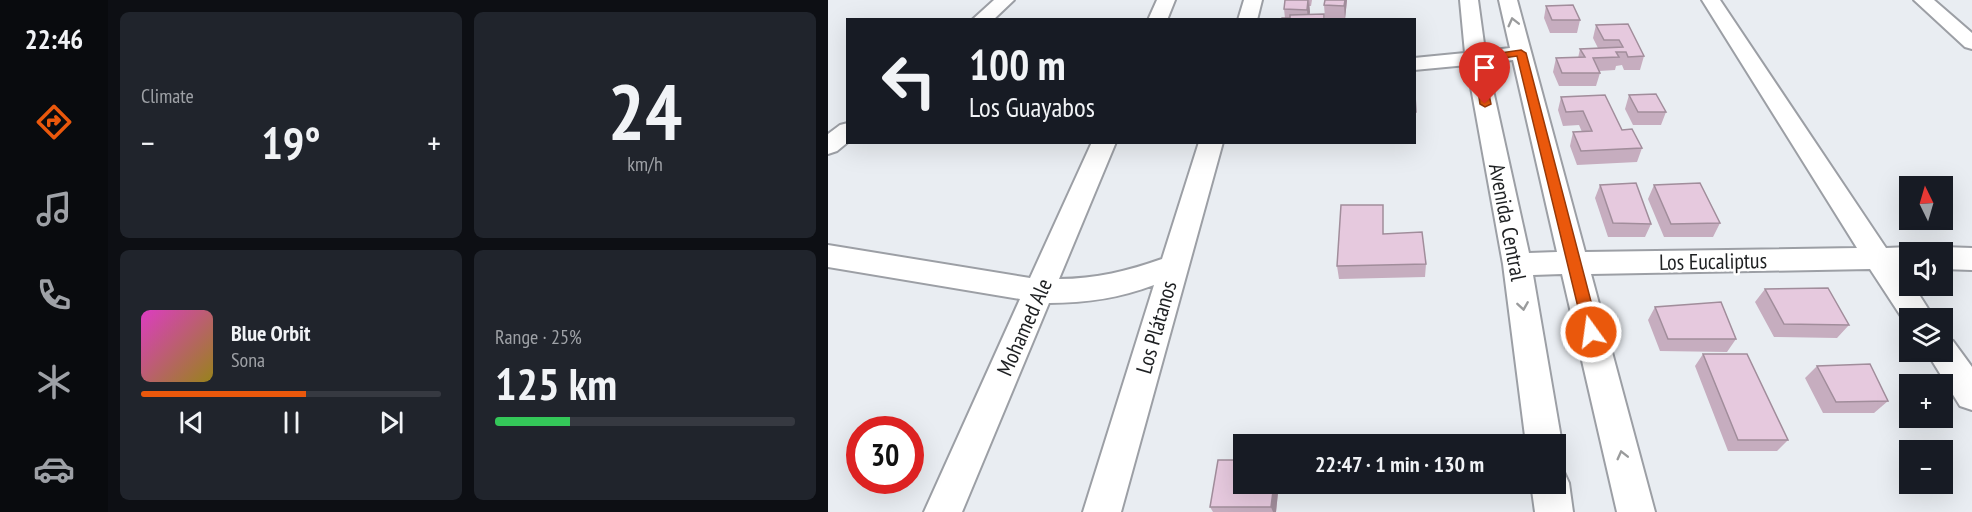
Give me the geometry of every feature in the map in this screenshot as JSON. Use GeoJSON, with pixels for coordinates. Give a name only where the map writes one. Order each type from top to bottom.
{"type":"FeatureCollection","features":[{"type":"Feature","properties":{"kind":"street"},"geometry":{"type":"LineString","coordinates":[[983,18],[1005,0]]}},
{"type":"Feature","properties":{"kind":"street"},"geometry":{"type":"LineString","coordinates":[[1158,18],[1166,0]]}},
{"type":"Feature","properties":{"kind":"street"},"geometry":{"type":"LineString","coordinates":[[1248,18],[1253,0]]}},
{"type":"Feature","properties":{"kind":"street","name":"Avenida Central"},"geometry":{"type":"LineString","coordinates":[[1469,0],[1476,59],[1517,264],[1542,434]]}},
{"type":"Feature","properties":{"kind":"street"},"geometry":{"type":"LineString","coordinates":[[1508,0],[1636,512]]}},
{"type":"Feature","properties":{"kind":"street"},"geometry":{"type":"LineString","coordinates":[[1711,0],[1912,308]]}},
{"type":"Feature","properties":{"kind":"street"},"geometry":{"type":"LineString","coordinates":[[1923,0],[1972,43]]}},
{"type":"Feature","properties":{"kind":"street"},"geometry":{"type":"LineString","coordinates":[[1416,64],[1521,53]]}},
{"type":"Feature","properties":{"kind":"street"},"geometry":{"type":"LineString","coordinates":[[828,146],[846,132]]}},
{"type":"Feature","properties":{"kind":"street","name":"Mohamed Ale"},"geometry":{"type":"LineString","coordinates":[[943,512],[1103,144]]}},
{"type":"Feature","properties":{"kind":"street","name":"Los Plátanos"},"geometry":{"type":"LineString","coordinates":[[1102,512],[1210,144]]}},
{"type":"Feature","properties":{"kind":"street"},"geometry":{"type":"LineString","coordinates":[[828,256],[1040,291],[1094,289],[1128,283],[1174,266]]}},
{"type":"Feature","properties":{"kind":"street","name":"Los Eucaliptus"},"geometry":{"type":"LineString","coordinates":[[1517,264],[1899,258]]}},
{"type":"Feature","properties":{"kind":"street"},"geometry":{"type":"LineString","coordinates":[[1953,258],[1972,259]]}},
{"type":"Feature","properties":{"kind":"street"},"geometry":{"type":"LineString","coordinates":[[1950,362],[1972,395]]}},
{"type":"Feature","properties":{"kind":"street"},"geometry":{"type":"LineString","coordinates":[[1552,494],[1554,512]]}},
{"type":"Feature","properties":{"kind":"building"},"geometry":{"type":"Polygon","coordinates":[[[1285,0],[1308,0],[1307,10],[1284,9],[1285,0]]]}},
{"type":"Feature","properties":{"kind":"building"},"geometry":{"type":"Polygon","coordinates":[[[1325,0],[1345,0],[1344,6],[1324,5],[1325,0]]]}},
{"type":"Feature","properties":{"kind":"building"},"geometry":{"type":"Polygon","coordinates":[[[1573,5],[1580,20],[1552,20],[1546,6],[1573,5]]]}},
{"type":"Feature","properties":{"kind":"building"},"geometry":{"type":"Polygon","coordinates":[[[1324,14],[1324,18],[1290,18],[1290,15],[1324,14]]]}},
{"type":"Feature","properties":{"kind":"building"},"geometry":{"type":"Polygon","coordinates":[[[1628,24],[1644,56],[1628,57],[1626,52],[1616,52],[1619,57],[1593,58],[1600,73],[1562,73],[1556,58],[1585,57],[1580,49],[1623,47],[1619,40],[1604,40],[1596,25],[1628,24]]]}},
{"type":"Feature","properties":{"kind":"building"},"geometry":{"type":"Polygon","coordinates":[[[1656,94],[1666,112],[1638,112],[1629,95],[1656,94]]]}},
{"type":"Feature","properties":{"kind":"building"},"geometry":{"type":"Polygon","coordinates":[[[1605,95],[1622,130],[1632,129],[1642,148],[1581,151],[1573,132],[1592,131],[1583,111],[1566,112],[1561,97],[1605,95]]]}},
{"type":"Feature","properties":{"kind":"building"},"geometry":{"type":"Polygon","coordinates":[[[1636,183],[1651,224],[1613,223],[1600,185],[1636,183]]]}},
{"type":"Feature","properties":{"kind":"building"},"geometry":{"type":"Polygon","coordinates":[[[1700,183],[1720,223],[1671,224],[1654,185],[1700,183]]]}},
{"type":"Feature","properties":{"kind":"building"},"geometry":{"type":"Polygon","coordinates":[[[1341,205],[1383,205],[1383,234],[1422,232],[1426,264],[1337,266],[1341,205]]]}},
{"type":"Feature","properties":{"kind":"building"},"geometry":{"type":"Polygon","coordinates":[[[1828,288],[1849,325],[1784,324],[1765,289],[1828,288]]]}},
{"type":"Feature","properties":{"kind":"building"},"geometry":{"type":"Polygon","coordinates":[[[1721,302],[1736,339],[1668,339],[1655,307],[1721,302]]]}},
{"type":"Feature","properties":{"kind":"building"},"geometry":{"type":"Polygon","coordinates":[[[1703,354],[1747,354],[1788,440],[1738,440],[1703,354]]]}},
{"type":"Feature","properties":{"kind":"building"},"geometry":{"type":"Polygon","coordinates":[[[1870,364],[1888,401],[1836,402],[1817,366],[1870,364]]]}},
{"type":"Feature","properties":{"kind":"building"},"geometry":{"type":"Polygon","coordinates":[[[1218,460],[1233,460],[1233,494],[1273,494],[1271,507],[1210,507],[1218,460]]]}},
{"type":"Feature","properties":{"kind":"route"},"geometry":{"type":"LineString","coordinates":[[1485,104],[1476,59],[1521,53],[1591,332]]}}]}
